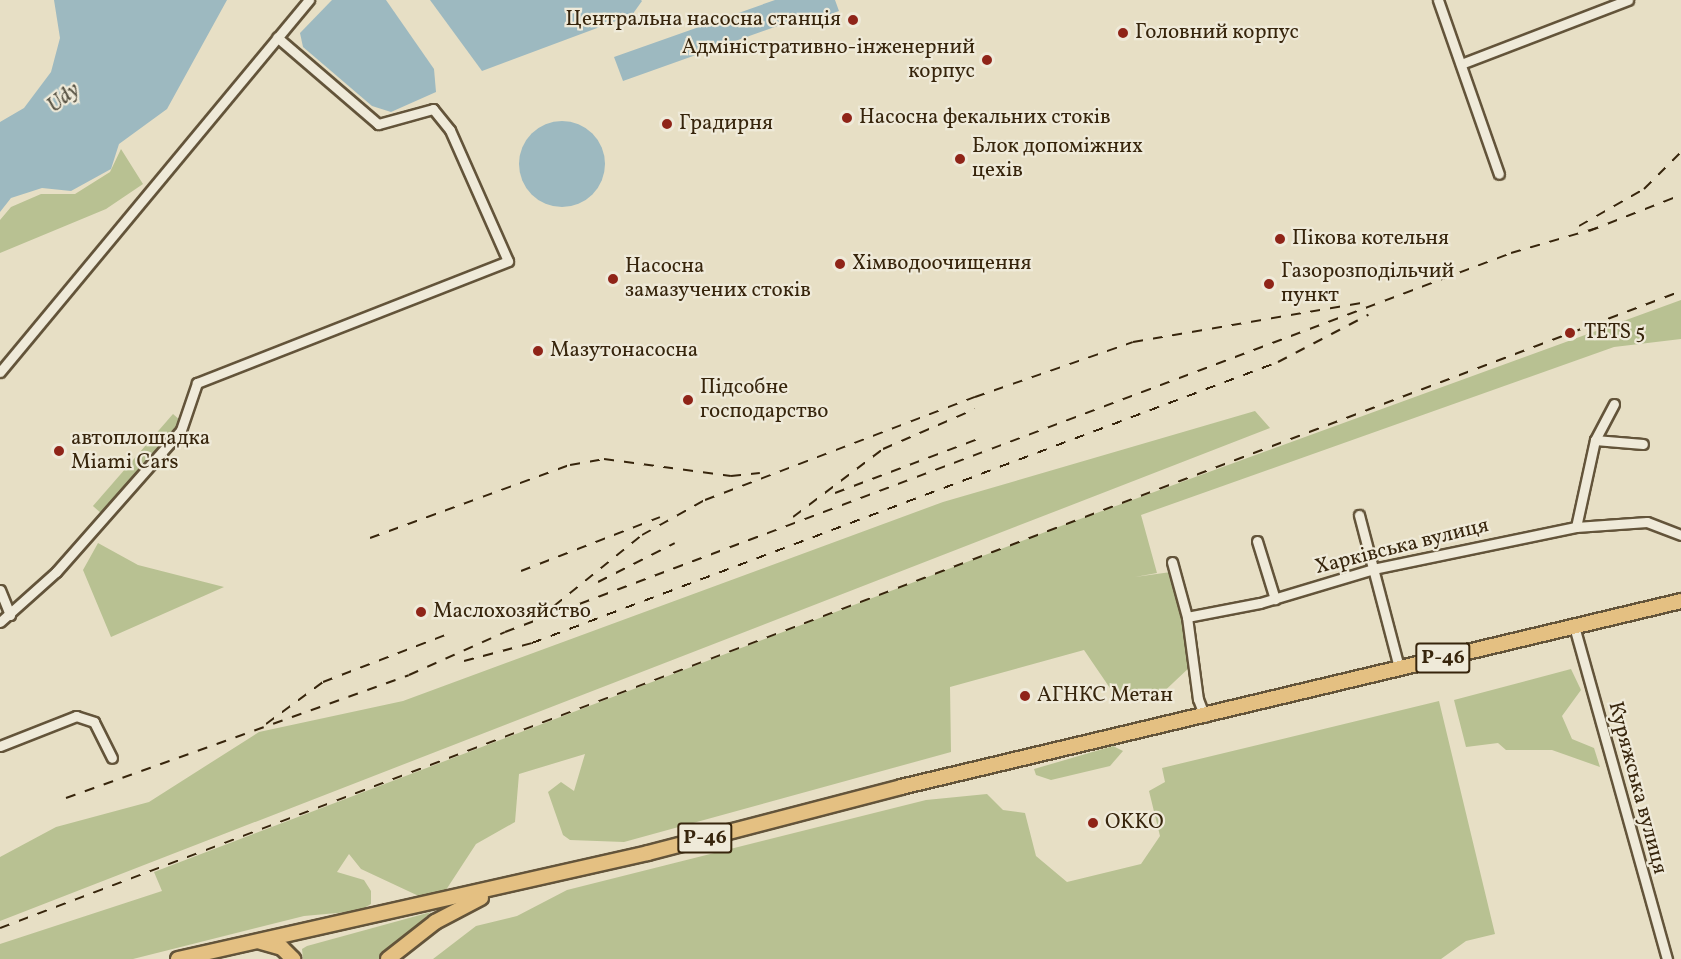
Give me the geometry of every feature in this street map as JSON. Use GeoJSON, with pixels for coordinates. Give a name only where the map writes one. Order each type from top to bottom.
{"type":"FeatureCollection","features":[{"type":"Feature","properties":{"kind":"main road","name":"Р-46"},"geometry":{"type":"LineString","coordinates":[[178,959],[507,887],[1681,601]]}},
{"type":"Feature","properties":{"kind":"main road","name":"Р-46"},"geometry":{"type":"LineString","coordinates":[[388,959],[445,916],[507,887]]}},
{"type":"Feature","properties":{"kind":"main road"},"geometry":{"type":"LineString","coordinates":[[247,943],[276,945],[292,959]]}},
{"type":"Feature","properties":{"kind":"street"},"geometry":{"type":"LineString","coordinates":[[0,372],[309,0]]}},
{"type":"Feature","properties":{"kind":"street"},"geometry":{"type":"LineString","coordinates":[[1438,0],[1499,174]]}},
{"type":"Feature","properties":{"kind":"street"},"geometry":{"type":"LineString","coordinates":[[1461,64],[1628,0]]}},
{"type":"Feature","properties":{"kind":"street"},"geometry":{"type":"LineString","coordinates":[[0,622],[56,572],[181,430],[197,383],[508,261],[450,130],[433,109],[378,124],[277,37]]}},
{"type":"Feature","properties":{"kind":"street"},"geometry":{"type":"LineString","coordinates":[[1576,527],[1595,440],[1614,404]]}},
{"type":"Feature","properties":{"kind":"street"},"geometry":{"type":"LineString","coordinates":[[1595,440],[1643,444]]}},
{"type":"Feature","properties":{"kind":"street"},"geometry":{"type":"LineString","coordinates":[[1359,515],[1399,668]]}},
{"type":"Feature","properties":{"kind":"street","name":"Харківська вулиця"},"geometry":{"type":"LineString","coordinates":[[1187,616],[1275,599],[1373,569],[1576,527],[1647,522],[1681,535]]}},
{"type":"Feature","properties":{"kind":"street"},"geometry":{"type":"LineString","coordinates":[[1257,541],[1275,599]]}},
{"type":"Feature","properties":{"kind":"street"},"geometry":{"type":"LineString","coordinates":[[1172,562],[1187,616],[1198,699],[1205,717]]}},
{"type":"Feature","properties":{"kind":"street"},"geometry":{"type":"LineString","coordinates":[[0,590],[10,615]]}},
{"type":"Feature","properties":{"kind":"street","name":"Куряжська вулиця"},"geometry":{"type":"LineString","coordinates":[[1574,626],[1666,959]]}},
{"type":"Feature","properties":{"kind":"street"},"geometry":{"type":"LineString","coordinates":[[0,746],[76,716],[94,722],[112,758]]}},
{"type":"Feature","properties":{"kind":"green space"},"geometry":{"type":"Polygon","coordinates":[[[121,149],[143,184],[106,209],[0,253],[0,220],[11,207],[41,194],[75,194],[110,172],[121,149]]]}},
{"type":"Feature","properties":{"kind":"green space"},"geometry":{"type":"Polygon","coordinates":[[[1681,300],[1681,339],[1614,347],[1141,515],[1157,573],[1135,577],[1171,572],[1192,665],[1156,699],[1114,694],[1084,650],[950,687],[951,752],[624,842],[570,840],[563,835],[548,792],[561,782],[574,791],[585,754],[519,774],[515,822],[476,844],[444,893],[423,898],[361,869],[349,854],[337,872],[364,880],[371,891],[371,904],[359,911],[304,916],[133,959],[0,959],[0,944],[162,891],[154,872],[1061,526],[1681,300]]]}},
{"type":"Feature","properties":{"kind":"green space"},"geometry":{"type":"Polygon","coordinates":[[[1255,411],[1270,428],[0,921],[0,857],[56,827],[149,802],[259,732],[403,701],[943,502],[1255,411]]]}},
{"type":"Feature","properties":{"kind":"green space"},"geometry":{"type":"Polygon","coordinates":[[[173,414],[181,421],[101,513],[93,506],[173,414]]]}},
{"type":"Feature","properties":{"kind":"green space"},"geometry":{"type":"Polygon","coordinates":[[[98,543],[138,565],[224,587],[111,637],[83,570],[98,543]]]}},
{"type":"Feature","properties":{"kind":"green space"},"geometry":{"type":"Polygon","coordinates":[[[1571,669],[1581,690],[1562,716],[1572,739],[1594,748],[1600,767],[1552,750],[1506,750],[1498,743],[1466,747],[1454,700],[1571,669]]]}},
{"type":"Feature","properties":{"kind":"green space"},"geometry":{"type":"Polygon","coordinates":[[[1439,701],[1495,934],[1466,941],[1441,959],[433,959],[476,926],[517,916],[567,890],[926,800],[987,794],[1003,810],[1025,813],[1036,856],[1067,882],[1141,864],[1160,836],[1149,791],[1165,782],[1162,768],[1439,701]]]}},
{"type":"Feature","properties":{"kind":"green space"},"geometry":{"type":"Polygon","coordinates":[[[1113,746],[1123,751],[1110,766],[1051,780],[1036,775],[1034,769],[1113,746]]]}},
{"type":"Feature","properties":{"kind":"green space"},"geometry":{"type":"Polygon","coordinates":[[[431,912],[382,959],[303,959],[302,949],[307,946],[431,912]]]}},
{"type":"Feature","properties":{"kind":"water","name":"Udy"},"geometry":{"type":"Polygon","coordinates":[[[54,0],[227,0],[167,109],[119,144],[111,169],[71,191],[42,188],[11,198],[0,212],[0,122],[24,108],[51,72],[60,38],[54,0]]]}},
{"type":"Feature","properties":{"kind":"water"},"geometry":{"type":"Polygon","coordinates":[[[332,0],[386,0],[434,69],[436,92],[391,112],[372,106],[303,47],[300,33],[332,0]]]}},
{"type":"Feature","properties":{"kind":"water"},"geometry":{"type":"Polygon","coordinates":[[[430,0],[642,1],[632,15],[482,71],[430,0]]]}},
{"type":"Feature","properties":{"kind":"water"},"geometry":{"type":"Polygon","coordinates":[[[775,0],[835,0],[839,11],[814,20],[811,14],[623,81],[614,57],[775,0]]]}},
{"type":"Feature","properties":{"kind":"water"},"geometry":{"type":"Polygon","coordinates":[[[562,121],[579,124],[593,133],[602,147],[605,164],[602,181],[593,195],[579,204],[562,207],[545,204],[531,195],[522,181],[519,164],[522,147],[531,133],[545,124],[562,121]]]}},
{"type":"Feature","properties":{"kind":"railway"},"geometry":{"type":"LineString","coordinates":[[1579,226],[1644,189],[1681,152]]}},
{"type":"Feature","properties":{"kind":"railway"},"geometry":{"type":"LineString","coordinates":[[1589,231],[1681,195]]}},
{"type":"Feature","properties":{"kind":"railway"},"geometry":{"type":"LineString","coordinates":[[66,798],[409,675],[505,632],[1511,253],[1597,228]]}},
{"type":"Feature","properties":{"kind":"railway"},"geometry":{"type":"LineString","coordinates":[[0,928],[1681,291]]}},
{"type":"Feature","properties":{"kind":"railway"},"geometry":{"type":"LineString","coordinates":[[554,606],[642,535],[705,500],[975,397],[1133,342],[1366,302]]}},
{"type":"Feature","properties":{"kind":"railway"},"geometry":{"type":"LineString","coordinates":[[464,661],[532,643],[1278,362],[1368,315]]}},
{"type":"Feature","properties":{"kind":"railway"},"geometry":{"type":"LineString","coordinates":[[793,517],[883,449],[975,409]]}},
{"type":"Feature","properties":{"kind":"railway"},"geometry":{"type":"LineString","coordinates":[[835,493],[983,437]]}},
{"type":"Feature","properties":{"kind":"railway"},"geometry":{"type":"LineString","coordinates":[[370,538],[570,465],[604,459],[731,476],[760,473]]}},
{"type":"Feature","properties":{"kind":"railway"},"geometry":{"type":"LineString","coordinates":[[521,571],[660,517]]}},
{"type":"Feature","properties":{"kind":"railway"},"geometry":{"type":"LineString","coordinates":[[598,582],[675,543]]}},
{"type":"Feature","properties":{"kind":"railway"},"geometry":{"type":"LineString","coordinates":[[266,724],[323,682],[453,632]]}},
{"type":"Feature","properties":{"kind":"place","name":"Центральна насосна станція"},"geometry":{"type":"Point","coordinates":[853,20]}},
{"type":"Feature","properties":{"kind":"place","name":"Головний корпус"},"geometry":{"type":"Point","coordinates":[1123,33]}},
{"type":"Feature","properties":{"kind":"place","name":"Адміністративно-інженерний корпус"},"geometry":{"type":"Point","coordinates":[987,60]}},
{"type":"Feature","properties":{"kind":"place","name":"Насосна фекальних стоків"},"geometry":{"type":"Point","coordinates":[847,118]}},
{"type":"Feature","properties":{"kind":"place","name":"Градирня"},"geometry":{"type":"Point","coordinates":[667,124]}},
{"type":"Feature","properties":{"kind":"place","name":"Блок допоміжних цехів"},"geometry":{"type":"Point","coordinates":[960,159]}},
{"type":"Feature","properties":{"kind":"place","name":"Пікова котельня"},"geometry":{"type":"Point","coordinates":[1280,239]}},
{"type":"Feature","properties":{"kind":"place","name":"Хімводоочищення"},"geometry":{"type":"Point","coordinates":[840,264]}},
{"type":"Feature","properties":{"kind":"place","name":"Насосна замазучених стоків"},"geometry":{"type":"Point","coordinates":[613,279]}},
{"type":"Feature","properties":{"kind":"place","name":"Газорозподільчий пункт"},"geometry":{"type":"Point","coordinates":[1269,284]}},
{"type":"Feature","properties":{"kind":"place","name":"TETS 5"},"geometry":{"type":"Point","coordinates":[1570,333]}},
{"type":"Feature","properties":{"kind":"place","name":"Мазутонасосна"},"geometry":{"type":"Point","coordinates":[538,351]}},
{"type":"Feature","properties":{"kind":"place","name":"Підсобне господарство"},"geometry":{"type":"Point","coordinates":[688,400]}},
{"type":"Feature","properties":{"kind":"place","name":"автоплощадка Miami Cars"},"geometry":{"type":"Point","coordinates":[59,451]}},
{"type":"Feature","properties":{"kind":"place","name":"Маслохозяйство"},"geometry":{"type":"Point","coordinates":[421,612]}},
{"type":"Feature","properties":{"kind":"place","name":"АГНКС Метан"},"geometry":{"type":"Point","coordinates":[1025,696]}},
{"type":"Feature","properties":{"kind":"place","name":"OKKO"},"geometry":{"type":"Point","coordinates":[1093,823]}}]}
